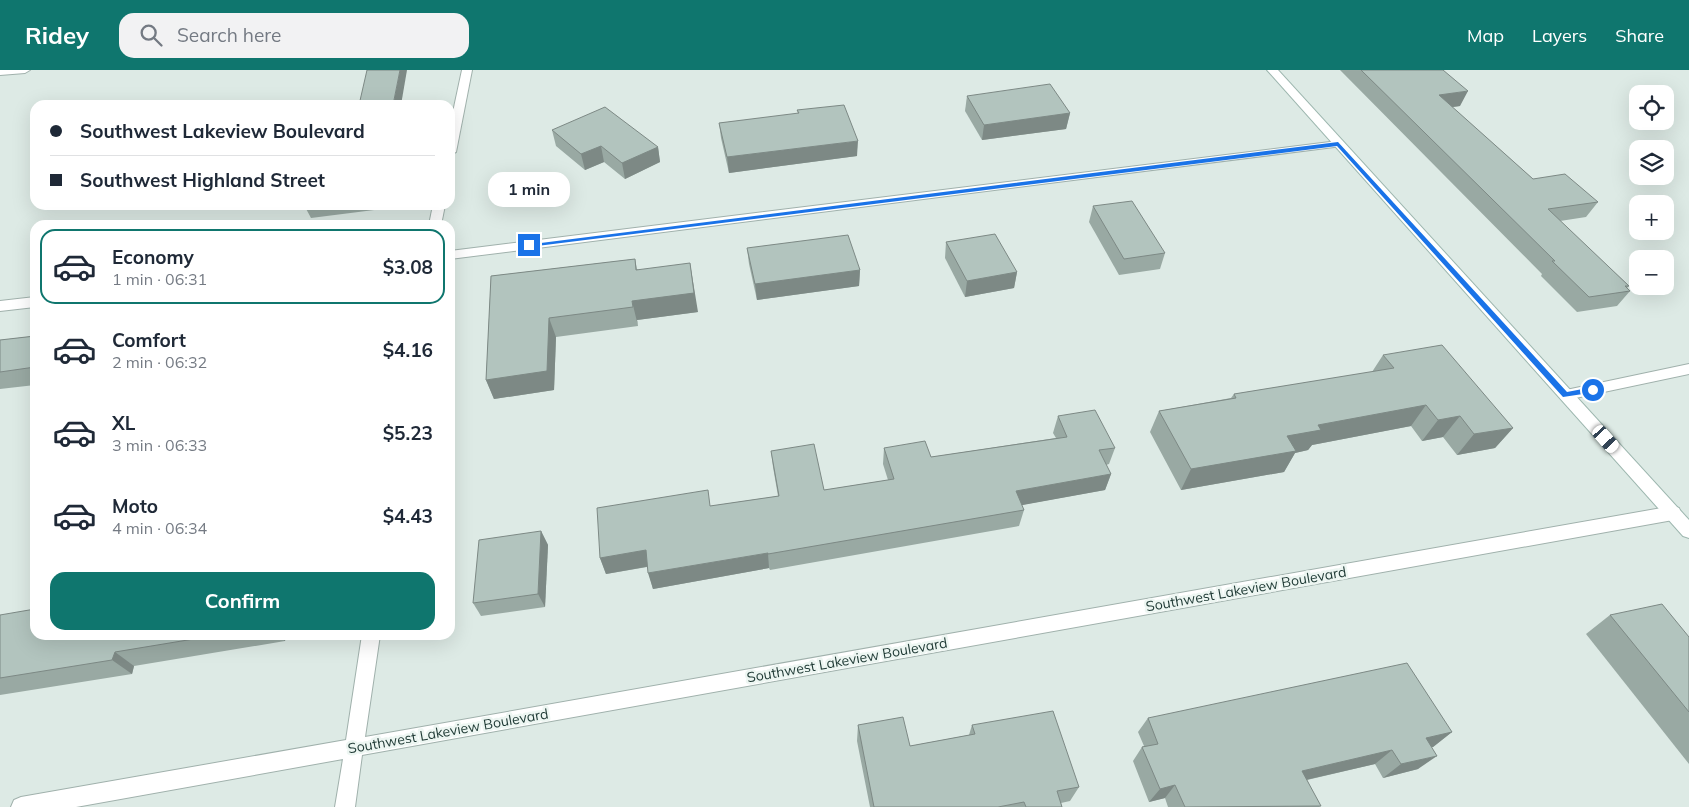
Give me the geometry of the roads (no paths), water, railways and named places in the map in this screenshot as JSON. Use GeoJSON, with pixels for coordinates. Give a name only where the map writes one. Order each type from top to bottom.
{"type":"FeatureCollection","features":[{"type":"Feature","properties":{"kind":"street"},"geometry":{"type":"LineString","coordinates":[[0,72],[25,70]]}},
{"type":"Feature","properties":{"kind":"street"},"geometry":{"type":"LineString","coordinates":[[455,128],[467,70]]}},
{"type":"Feature","properties":{"kind":"street"},"geometry":{"type":"LineString","coordinates":[[1272,70],[1689,531]]}},
{"type":"Feature","properties":{"kind":"street"},"geometry":{"type":"LineString","coordinates":[[455,254],[1338,144]]}},
{"type":"Feature","properties":{"kind":"street"},"geometry":{"type":"LineString","coordinates":[[0,306],[30,303]]}},
{"type":"Feature","properties":{"kind":"street"},"geometry":{"type":"LineString","coordinates":[[1566,395],[1689,369]]}},
{"type":"Feature","properties":{"kind":"street","name":"Southwest Lakeview Boulevard"},"geometry":{"type":"LineString","coordinates":[[22,807],[1673,513]]}},
{"type":"Feature","properties":{"kind":"street"},"geometry":{"type":"LineString","coordinates":[[345,807],[370,640]]}}]}
